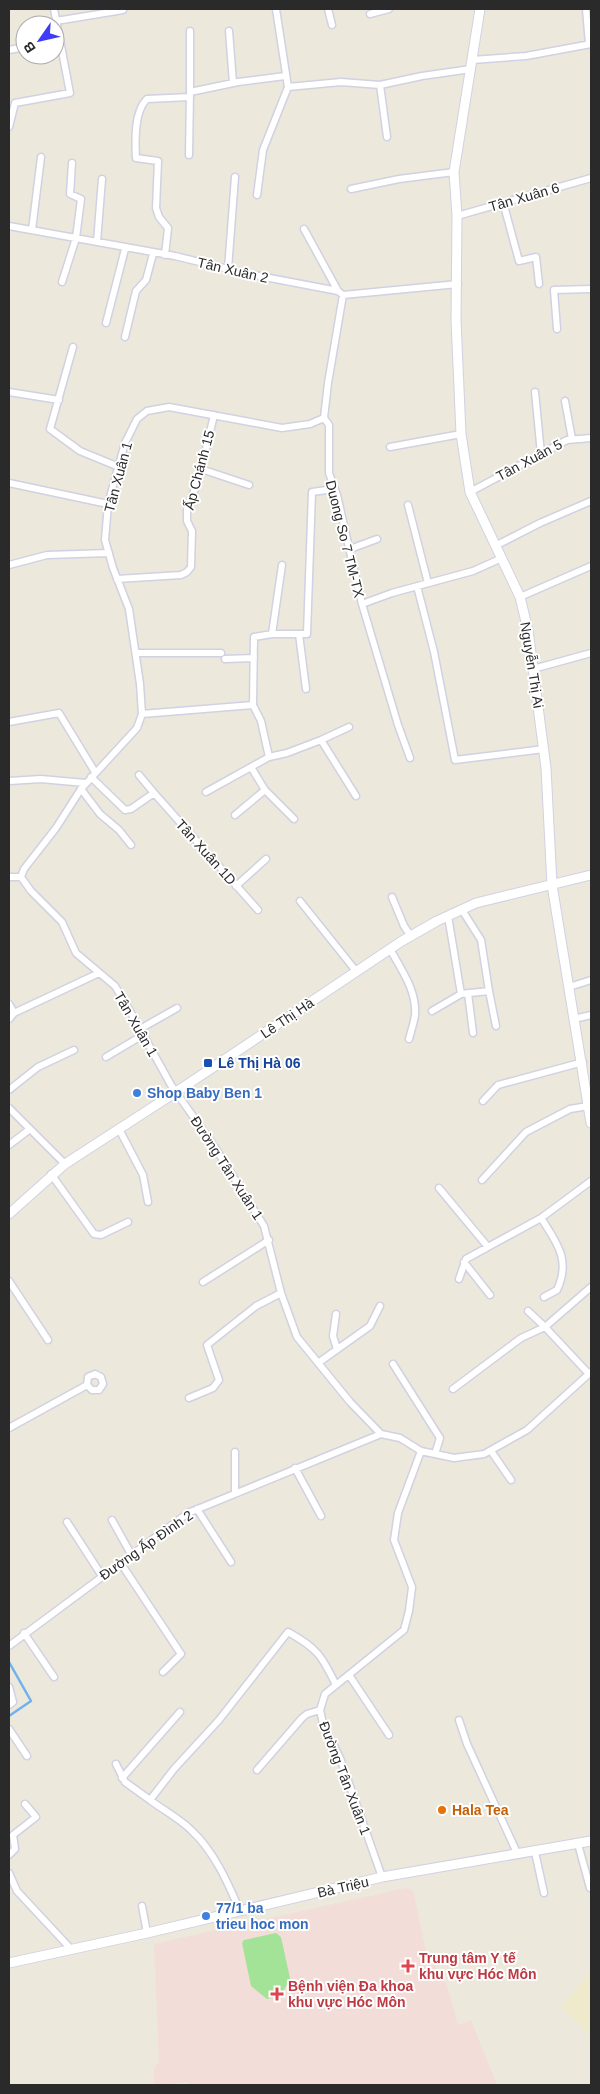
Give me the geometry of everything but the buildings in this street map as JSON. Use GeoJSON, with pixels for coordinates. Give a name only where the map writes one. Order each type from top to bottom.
{"type":"FeatureCollection","features":[{"type":"Feature","properties":{"kind":"street"},"geometry":{"type":"LineString","coordinates":[[257,194],[263,150],[288,87],[276,9]]}},
{"type":"Feature","properties":{"kind":"street"},"geometry":{"type":"LineString","coordinates":[[328,9],[332,25]]}},
{"type":"Feature","properties":{"kind":"street"},"geometry":{"type":"LineString","coordinates":[[370,14],[389,9]]}},
{"type":"Feature","properties":{"kind":"street","name":"Nguyễn Thị Ai"},"geometry":{"type":"LineString","coordinates":[[480,9],[454,172],[458,284],[456,320],[461,434],[470,492],[520,597],[528,630],[546,768],[552,885],[574,1020],[583,1062],[591,1123]]}},
{"type":"Feature","properties":{"kind":"street"},"geometry":{"type":"LineString","coordinates":[[288,87],[341,82],[380,86],[472,64],[590,44],[586,9]]}},
{"type":"Feature","properties":{"kind":"street"},"geometry":{"type":"LineString","coordinates":[[65,20],[122,10]]}},
{"type":"Feature","properties":{"kind":"street"},"geometry":{"type":"LineString","coordinates":[[189,155],[190,31]]}},
{"type":"Feature","properties":{"kind":"street"},"geometry":{"type":"LineString","coordinates":[[229,31],[233,83]]}},
{"type":"Feature","properties":{"kind":"street"},"geometry":{"type":"LineString","coordinates":[[9,127],[15,103],[70,93],[65,65]]}},
{"type":"Feature","properties":{"kind":"street"},"geometry":{"type":"LineString","coordinates":[[165,255],[168,228],[159,216],[156,208],[158,162],[136,158],[138,120],[143,103],[147,99],[190,95],[233,83],[285,76]]}},
{"type":"Feature","properties":{"kind":"street"},"geometry":{"type":"LineString","coordinates":[[380,86],[387,138]]}},
{"type":"Feature","properties":{"kind":"street"},"geometry":{"type":"LineString","coordinates":[[32,230],[41,158]]}},
{"type":"Feature","properties":{"kind":"street"},"geometry":{"type":"LineString","coordinates":[[62,282],[76,238],[81,199],[70,194],[72,162]]}},
{"type":"Feature","properties":{"kind":"street"},"geometry":{"type":"LineString","coordinates":[[351,189],[399,178],[454,172]]}},
{"type":"Feature","properties":{"kind":"street"},"geometry":{"type":"LineString","coordinates":[[228,269],[235,177]]}},
{"type":"Feature","properties":{"kind":"street","name":"Tân Xuân 6"},"geometry":{"type":"LineString","coordinates":[[457,216],[591,178]]}},
{"type":"Feature","properties":{"kind":"street"},"geometry":{"type":"LineString","coordinates":[[96,242],[102,179]]}},
{"type":"Feature","properties":{"kind":"street"},"geometry":{"type":"LineString","coordinates":[[503,202],[519,260],[536,258],[539,284]]}},
{"type":"Feature","properties":{"kind":"street","name":"Tân Xuân 2"},"geometry":{"type":"LineString","coordinates":[[9,226],[165,255],[340,293],[458,284]]}},
{"type":"Feature","properties":{"kind":"street"},"geometry":{"type":"LineString","coordinates":[[304,229],[340,293],[324,418]]}},
{"type":"Feature","properties":{"kind":"street"},"geometry":{"type":"LineString","coordinates":[[106,323],[125,249]]}},
{"type":"Feature","properties":{"kind":"street"},"geometry":{"type":"LineString","coordinates":[[125,337],[136,291],[146,280],[153,254]]}},
{"type":"Feature","properties":{"kind":"street"},"geometry":{"type":"LineString","coordinates":[[557,329],[554,290],[591,289]]}},
{"type":"Feature","properties":{"kind":"street"},"geometry":{"type":"LineString","coordinates":[[73,347],[50,429],[80,451],[118,467]]}},
{"type":"Feature","properties":{"kind":"street"},"geometry":{"type":"LineString","coordinates":[[9,392],[58,400]]}},
{"type":"Feature","properties":{"kind":"street"},"geometry":{"type":"LineString","coordinates":[[535,392],[540,454]]}},
{"type":"Feature","properties":{"kind":"street"},"geometry":{"type":"LineString","coordinates":[[565,401],[572,439]]}},
{"type":"Feature","properties":{"kind":"street","name":"Tân Xuân 1"},"geometry":{"type":"LineString","coordinates":[[142,714],[136,653],[129,609],[105,540],[108,504],[118,467],[138,420],[147,411],[170,407],[282,428],[310,424],[324,418]]}},
{"type":"Feature","properties":{"kind":"street","name":"Ấp Chánh 15"},"geometry":{"type":"LineString","coordinates":[[117,579],[181,575],[191,567],[192,532],[187,521],[187,509],[201,469],[214,415]]}},
{"type":"Feature","properties":{"kind":"street","name":"Duong So 7 TM-TX"},"geometry":{"type":"LineString","coordinates":[[324,418],[329,425],[328,473],[350,549],[362,604],[473,570],[502,558]]}},
{"type":"Feature","properties":{"kind":"street"},"geometry":{"type":"LineString","coordinates":[[390,447],[461,434]]}},
{"type":"Feature","properties":{"kind":"street","name":"Tân Xuân 5"},"geometry":{"type":"LineString","coordinates":[[470,492],[567,440],[591,438]]}},
{"type":"Feature","properties":{"kind":"street"},"geometry":{"type":"LineString","coordinates":[[201,469],[250,485]]}},
{"type":"Feature","properties":{"kind":"street"},"geometry":{"type":"LineString","coordinates":[[9,483],[108,504]]}},
{"type":"Feature","properties":{"kind":"street"},"geometry":{"type":"LineString","coordinates":[[268,757],[261,721],[253,705],[254,637],[272,634],[306,634],[312,492],[334,489]]}},
{"type":"Feature","properties":{"kind":"street"},"geometry":{"type":"LineString","coordinates":[[496,544],[591,502]]}},
{"type":"Feature","properties":{"kind":"street"},"geometry":{"type":"LineString","coordinates":[[408,505],[428,583]]}},
{"type":"Feature","properties":{"kind":"street"},"geometry":{"type":"LineString","coordinates":[[350,549],[378,539]]}},
{"type":"Feature","properties":{"kind":"street"},"geometry":{"type":"LineString","coordinates":[[9,565],[47,555],[109,553]]}},
{"type":"Feature","properties":{"kind":"street"},"geometry":{"type":"LineString","coordinates":[[272,634],[282,565]]}},
{"type":"Feature","properties":{"kind":"street"},"geometry":{"type":"LineString","coordinates":[[520,597],[591,566]]}},
{"type":"Feature","properties":{"kind":"street"},"geometry":{"type":"LineString","coordinates":[[417,586],[434,652],[455,760],[544,748]]}},
{"type":"Feature","properties":{"kind":"street"},"geometry":{"type":"LineString","coordinates":[[362,604],[398,725],[410,758]]}},
{"type":"Feature","properties":{"kind":"street"},"geometry":{"type":"LineString","coordinates":[[299,634],[306,689]]}},
{"type":"Feature","properties":{"kind":"street"},"geometry":{"type":"LineString","coordinates":[[136,653],[254,658]]}},
{"type":"Feature","properties":{"kind":"street"},"geometry":{"type":"LineString","coordinates":[[533,669],[591,653]]}},
{"type":"Feature","properties":{"kind":"street"},"geometry":{"type":"LineString","coordinates":[[9,877],[21,878],[24,869],[56,828],[80,789],[137,728],[142,714],[253,705]]}},
{"type":"Feature","properties":{"kind":"street"},"geometry":{"type":"LineString","coordinates":[[9,722],[59,713],[93,774],[125,810],[154,793]]}},
{"type":"Feature","properties":{"kind":"street"},"geometry":{"type":"LineString","coordinates":[[206,792],[268,757],[287,753],[349,727]]}},
{"type":"Feature","properties":{"kind":"street"},"geometry":{"type":"LineString","coordinates":[[321,740],[356,796]]}},
{"type":"Feature","properties":{"kind":"street"},"geometry":{"type":"LineString","coordinates":[[250,767],[265,790],[294,819]]}},
{"type":"Feature","properties":{"kind":"street","name":"Tân Xuân 1D"},"geometry":{"type":"LineString","coordinates":[[140,775],[258,910]]}},
{"type":"Feature","properties":{"kind":"street"},"geometry":{"type":"LineString","coordinates":[[9,781],[41,779],[86,783]]}},
{"type":"Feature","properties":{"kind":"street"},"geometry":{"type":"LineString","coordinates":[[80,789],[100,814],[119,830],[131,845]]}},
{"type":"Feature","properties":{"kind":"street"},"geometry":{"type":"LineString","coordinates":[[235,815],[265,790]]}},
{"type":"Feature","properties":{"kind":"street"},"geometry":{"type":"LineString","coordinates":[[236,886],[266,859]]}},
{"type":"Feature","properties":{"kind":"street","name":"Lê Thị Hà"},"geometry":{"type":"LineString","coordinates":[[9,1214],[51,1174],[65,1164],[411,936],[476,903],[591,874]]}},
{"type":"Feature","properties":{"kind":"street","name":"Tân Xuân 1"},"geometry":{"type":"LineString","coordinates":[[21,878],[31,891],[62,922],[76,953],[115,986],[176,1092]]}},
{"type":"Feature","properties":{"kind":"street"},"geometry":{"type":"LineString","coordinates":[[392,897],[404,926],[411,936]]}},
{"type":"Feature","properties":{"kind":"street"},"geometry":{"type":"LineString","coordinates":[[300,901],[356,971]]}},
{"type":"Feature","properties":{"kind":"street"},"geometry":{"type":"LineString","coordinates":[[462,910],[481,940],[496,1026]]}},
{"type":"Feature","properties":{"kind":"street"},"geometry":{"type":"LineString","coordinates":[[448,916],[473,1033]]}},
{"type":"Feature","properties":{"kind":"street"},"geometry":{"type":"LineString","coordinates":[[390,949],[407,979],[412,995],[415,1014],[409,1039]]}},
{"type":"Feature","properties":{"kind":"street"},"geometry":{"type":"LineString","coordinates":[[9,1019],[14,1013],[99,973]]}},
{"type":"Feature","properties":{"kind":"street"},"geometry":{"type":"LineString","coordinates":[[569,987],[591,980]]}},
{"type":"Feature","properties":{"kind":"street"},"geometry":{"type":"LineString","coordinates":[[432,1012],[464,993],[489,991]]}},
{"type":"Feature","properties":{"kind":"street"},"geometry":{"type":"LineString","coordinates":[[9,1004],[14,1013]]}},
{"type":"Feature","properties":{"kind":"street"},"geometry":{"type":"LineString","coordinates":[[106,1057],[177,1008]]}},
{"type":"Feature","properties":{"kind":"street"},"geometry":{"type":"LineString","coordinates":[[574,1020],[591,1015]]}},
{"type":"Feature","properties":{"kind":"street"},"geometry":{"type":"LineString","coordinates":[[10,1086],[38,1067],[74,1050]]}},
{"type":"Feature","properties":{"kind":"street"},"geometry":{"type":"LineString","coordinates":[[483,1101],[498,1085],[583,1062]]}},
{"type":"Feature","properties":{"kind":"street","name":"Đường Tân Xuân 1"},"geometry":{"type":"LineString","coordinates":[[176,1092],[244,1191],[264,1226],[281,1293],[297,1337],[350,1402],[381,1434],[400,1438],[421,1451],[398,1513],[394,1540],[412,1587],[404,1630],[325,1694],[320,1710],[323,1724],[340,1758],[382,1878]]}},
{"type":"Feature","properties":{"kind":"street"},"geometry":{"type":"LineString","coordinates":[[482,1180],[526,1132],[570,1109],[588,1106]]}},
{"type":"Feature","properties":{"kind":"street"},"geometry":{"type":"LineString","coordinates":[[9,1108],[65,1164]]}},
{"type":"Feature","properties":{"kind":"street"},"geometry":{"type":"LineString","coordinates":[[9,1145],[30,1129]]}},
{"type":"Feature","properties":{"kind":"street"},"geometry":{"type":"LineString","coordinates":[[119,1129],[143,1175],[148,1202]]}},
{"type":"Feature","properties":{"kind":"street"},"geometry":{"type":"LineString","coordinates":[[51,1174],[94,1234],[101,1235],[128,1222]]}},
{"type":"Feature","properties":{"kind":"street"},"geometry":{"type":"LineString","coordinates":[[459,1279],[466,1259],[541,1218],[591,1181]]}},
{"type":"Feature","properties":{"kind":"street"},"geometry":{"type":"LineString","coordinates":[[439,1188],[488,1247]]}},
{"type":"Feature","properties":{"kind":"street"},"geometry":{"type":"LineString","coordinates":[[541,1218],[557,1243],[562,1256],[564,1270],[557,1290],[544,1296]]}},
{"type":"Feature","properties":{"kind":"street"},"geometry":{"type":"LineString","coordinates":[[203,1282],[268,1240]]}},
{"type":"Feature","properties":{"kind":"street"},"geometry":{"type":"LineString","coordinates":[[464,1262],[490,1295]]}},
{"type":"Feature","properties":{"kind":"street"},"geometry":{"type":"LineString","coordinates":[[9,1281],[48,1340]]}},
{"type":"Feature","properties":{"kind":"street"},"geometry":{"type":"LineString","coordinates":[[453,1389],[520,1338],[545,1327],[591,1287]]}},
{"type":"Feature","properties":{"kind":"street"},"geometry":{"type":"LineString","coordinates":[[189,1398],[213,1388],[219,1380],[207,1345],[256,1306],[281,1293]]}},
{"type":"Feature","properties":{"kind":"street"},"geometry":{"type":"LineString","coordinates":[[318,1363],[370,1326],[380,1306]]}},
{"type":"Feature","properties":{"kind":"street"},"geometry":{"type":"LineString","coordinates":[[421,1451],[454,1458],[469,1458],[491,1451],[527,1430],[590,1373],[528,1311]]}},
{"type":"Feature","properties":{"kind":"street"},"geometry":{"type":"LineString","coordinates":[[336,1314],[332,1336],[337,1349]]}},
{"type":"Feature","properties":{"kind":"street"},"geometry":{"type":"LineString","coordinates":[[393,1364],[440,1438],[435,1454]]}},
{"type":"Feature","properties":{"kind":"street"},"geometry":{"type":"LineString","coordinates":[[9,1428],[87,1385]]}},
{"type":"Feature","properties":{"kind":"street","name":"Đường Ấp Đình 2"},"geometry":{"type":"LineString","coordinates":[[9,1646],[188,1512],[381,1434]]}},
{"type":"Feature","properties":{"kind":"street"},"geometry":{"type":"LineString","coordinates":[[491,1451],[511,1480]]}},
{"type":"Feature","properties":{"kind":"street"},"geometry":{"type":"LineString","coordinates":[[235,1493],[236,1452]]}},
{"type":"Feature","properties":{"kind":"street"},"geometry":{"type":"LineString","coordinates":[[295,1468],[321,1516]]}},
{"type":"Feature","properties":{"kind":"street"},"geometry":{"type":"LineString","coordinates":[[197,1509],[231,1562]]}},
{"type":"Feature","properties":{"kind":"street"},"geometry":{"type":"LineString","coordinates":[[112,1520],[130,1554]]}},
{"type":"Feature","properties":{"kind":"street"},"geometry":{"type":"LineString","coordinates":[[67,1522],[102,1576]]}},
{"type":"Feature","properties":{"kind":"street"},"geometry":{"type":"LineString","coordinates":[[120,1562],[181,1654],[163,1672]]}},
{"type":"Feature","properties":{"kind":"street"},"geometry":{"type":"LineString","coordinates":[[150,1800],[174,1769],[219,1720],[288,1632],[303,1640],[323,1658],[336,1685]]}},
{"type":"Feature","properties":{"kind":"street"},"geometry":{"type":"LineString","coordinates":[[24,1633],[54,1678]]}},
{"type":"Feature","properties":{"kind":"street"},"geometry":{"type":"LineString","coordinates":[[349,1675],[389,1735]]}},
{"type":"Feature","properties":{"kind":"street"},"geometry":{"type":"LineString","coordinates":[[9,1687],[13,1702],[9,1705]]}},
{"type":"Feature","properties":{"kind":"street"},"geometry":{"type":"LineString","coordinates":[[257,1770],[302,1718],[307,1714],[320,1710]]}},
{"type":"Feature","properties":{"kind":"street"},"geometry":{"type":"LineString","coordinates":[[122,1778],[180,1712]]}},
{"type":"Feature","properties":{"kind":"street"},"geometry":{"type":"LineString","coordinates":[[459,1720],[467,1744],[499,1809],[518,1855]]}},
{"type":"Feature","properties":{"kind":"street"},"geometry":{"type":"LineString","coordinates":[[9,1729],[27,1756]]}},
{"type":"Feature","properties":{"kind":"street"},"geometry":{"type":"LineString","coordinates":[[116,1764],[122,1778],[191,1830],[208,1851],[227,1881],[240,1911]]}},
{"type":"Feature","properties":{"kind":"street"},"geometry":{"type":"LineString","coordinates":[[9,1854],[15,1849],[13,1835],[36,1817],[25,1804]]}},
{"type":"Feature","properties":{"kind":"street","name":"Bà Triệu"},"geometry":{"type":"LineString","coordinates":[[9,1963],[382,1878],[591,1841]]}},
{"type":"Feature","properties":{"kind":"street"},"geometry":{"type":"LineString","coordinates":[[578,1844],[590,1888]]}},
{"type":"Feature","properties":{"kind":"street"},"geometry":{"type":"LineString","coordinates":[[535,1852],[544,1893]]}},
{"type":"Feature","properties":{"kind":"street"},"geometry":{"type":"LineString","coordinates":[[9,1873],[17,1891],[71,1949]]}},
{"type":"Feature","properties":{"kind":"street"},"geometry":{"type":"LineString","coordinates":[[142,1906],[147,1933]]}},
{"type":"Feature","properties":{"kind":"shaded area","name":"Bệnh viện Đa khoa khu vực Hóc Môn"},"geometry":{"type":"Polygon","coordinates":[[[406,1888],[414,1894],[426,1952],[447,1985],[458,2025],[471,2020],[497,2085],[187,2085],[186,2082],[154,2085],[154,2068],[159,2062],[154,1944],[406,1888]]]}},
{"type":"Feature","properties":{"kind":"shaded area"},"geometry":{"type":"Polygon","coordinates":[[[591,1971],[591,2036],[561,2007],[591,1971]]]}},
{"type":"Feature","properties":{"kind":"green space"},"geometry":{"type":"Polygon","coordinates":[[[276,1933],[281,1937],[290,1978],[281,1996],[267,1999],[251,1986],[242,1943],[244,1940],[276,1933]]]}},
{"type":"Feature","properties":{"kind":"waterway"},"geometry":{"type":"LineString","coordinates":[[9,1662],[31,1701],[9,1716]]}},
{"type":"Feature","properties":{"kind":"place","name":"Lê Thị Hà 06"},"geometry":{"type":"Point","coordinates":[208,1063]}},
{"type":"Feature","properties":{"kind":"place","name":"Shop Baby Ben 1"},"geometry":{"type":"Point","coordinates":[137,1093]}},
{"type":"Feature","properties":{"kind":"place","name":"Hala Tea"},"geometry":{"type":"Point","coordinates":[442,1810]}},
{"type":"Feature","properties":{"kind":"place","name":"77/1 ba trieu hoc mon"},"geometry":{"type":"Point","coordinates":[206,1916]}},
{"type":"Feature","properties":{"kind":"place","name":"Trung tâm Y tế khu vực Hóc Môn"},"geometry":{"type":"Point","coordinates":[408,1966]}},
{"type":"Feature","properties":{"kind":"place","name":"Bệnh viện Đa khoa khu vực Hóc Môn"},"geometry":{"type":"Point","coordinates":[277,1994]}}]}
